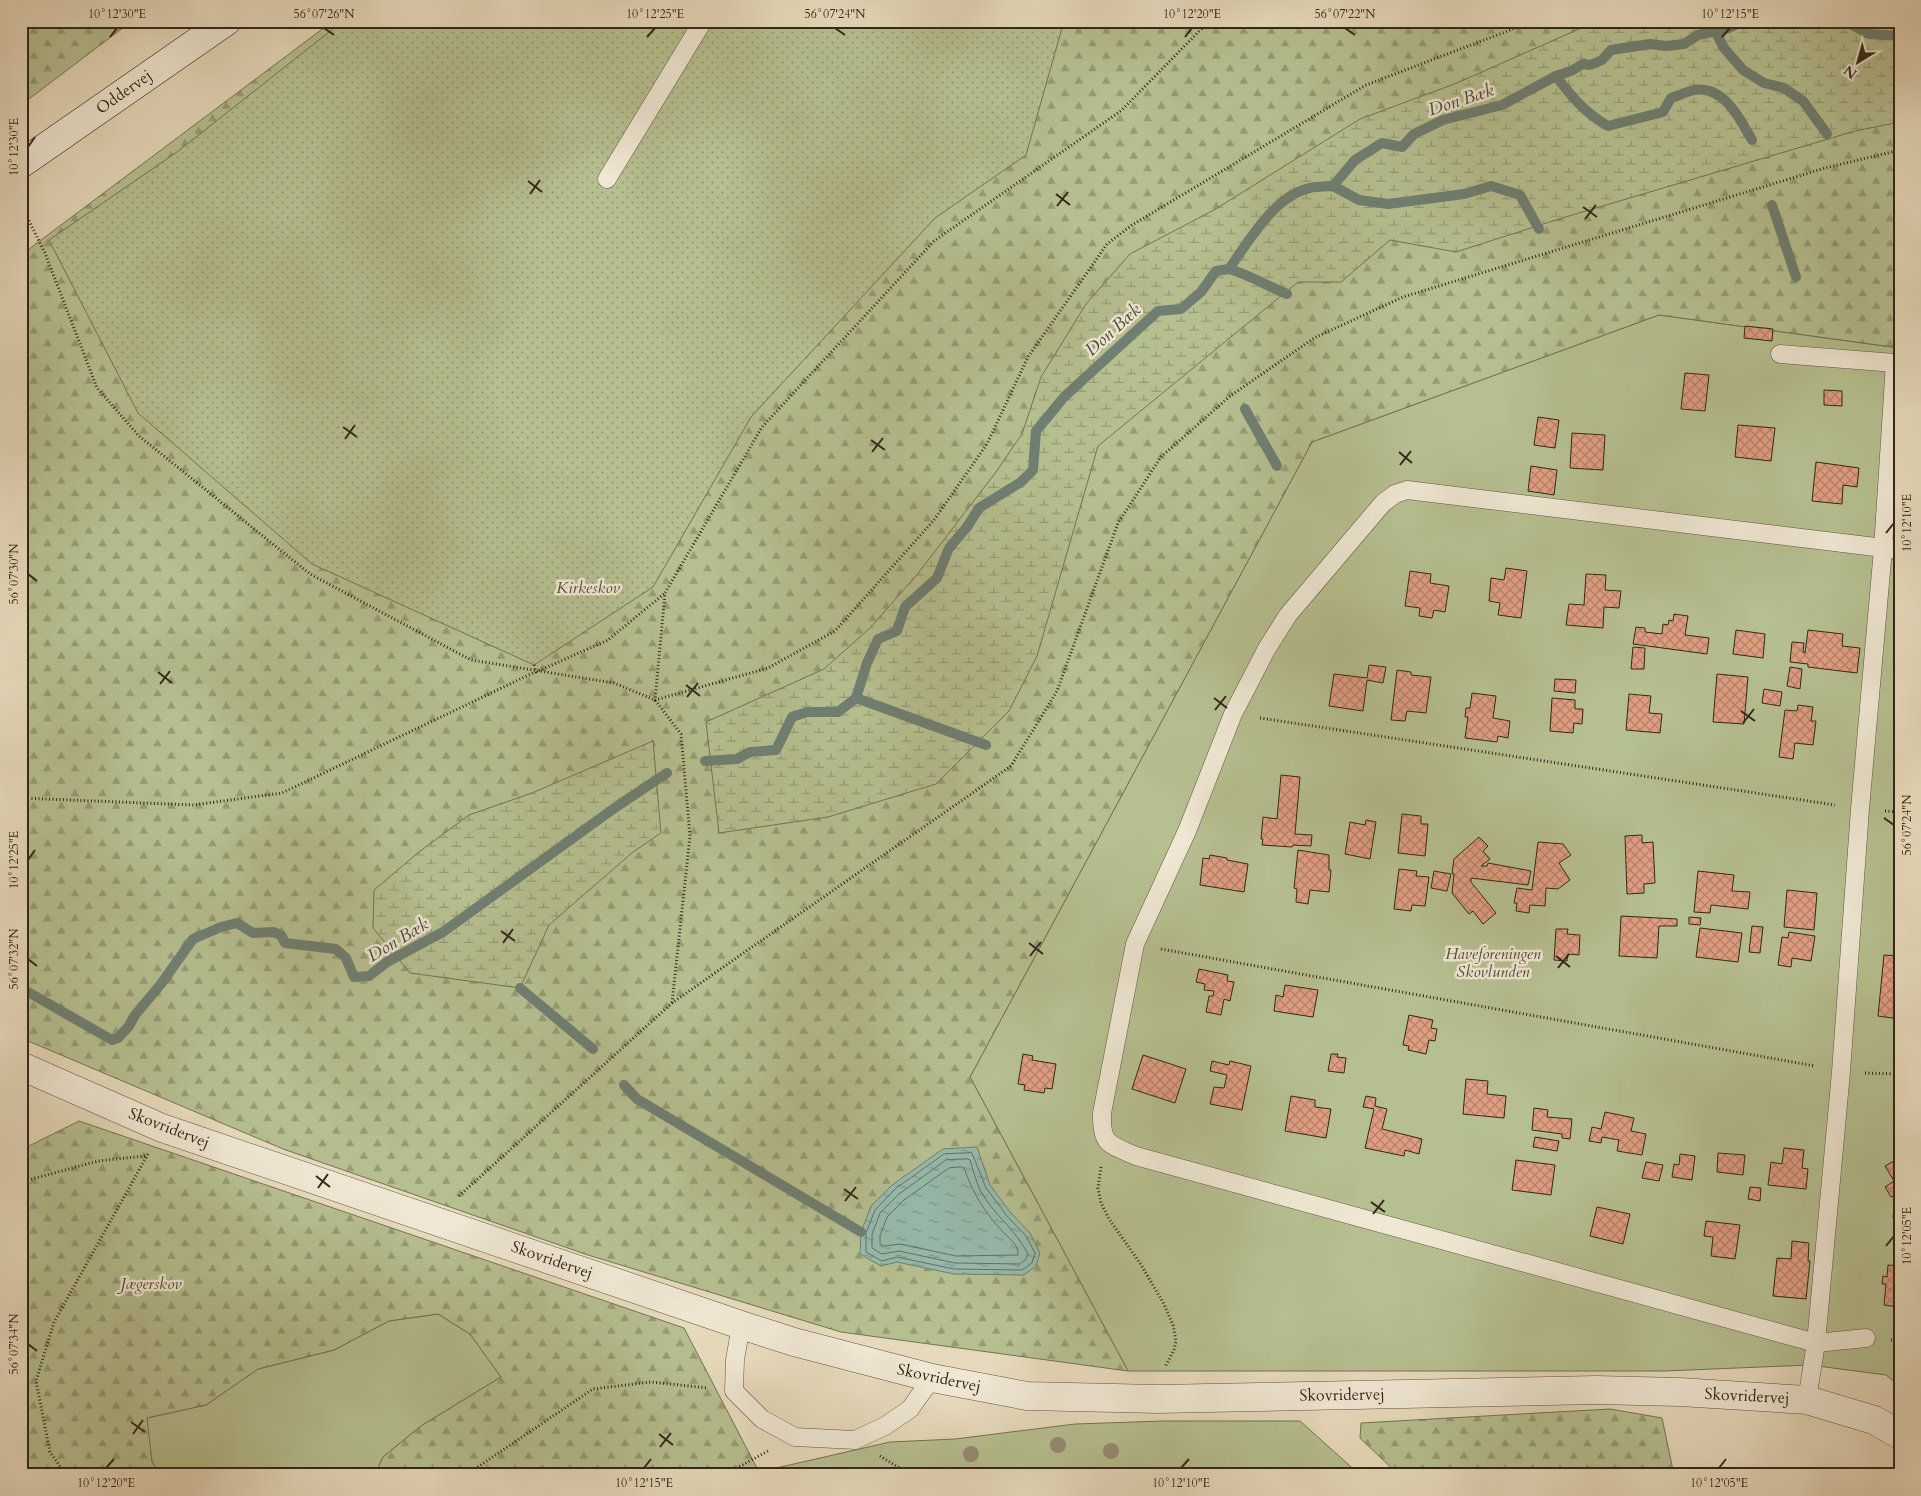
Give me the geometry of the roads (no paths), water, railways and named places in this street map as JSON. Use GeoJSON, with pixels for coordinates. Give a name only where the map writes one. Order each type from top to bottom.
{"type":"FeatureCollection","features":[{"type":"Feature","properties":{"kind":"street","name":"Oddervej"},"geometry":{"type":"LineString","coordinates":[[21,164],[226,21]]}},
{"type":"Feature","properties":{"kind":"street","name":"Skovridervej"},"geometry":{"type":"LineString","coordinates":[[21,1066],[162,1128],[741,1325],[794,1342],[932,1378],[1027,1396],[1158,1399],[1596,1390],[1680,1392],[1807,1400],[1874,1420],[1900,1435]]}},
{"type":"Feature","properties":{"kind":"lane"},"geometry":{"type":"LineString","coordinates":[[607,178],[703,21]]}},
{"type":"Feature","properties":{"kind":"lane"},"geometry":{"type":"LineString","coordinates":[[1780,354],[1897,361],[1891,549],[1861,800],[1841,1072],[1816,1343],[1807,1400]]}},
{"type":"Feature","properties":{"kind":"lane"},"geometry":{"type":"LineString","coordinates":[[1866,1338],[1816,1343],[1136,1156],[1111,1145],[1102,1132],[1102,1113],[1135,944],[1187,831],[1233,714],[1266,650],[1288,615],[1383,503],[1395,494],[1407,490],[1891,549]]}},
{"type":"Feature","properties":{"kind":"lane"},"geometry":{"type":"LineString","coordinates":[[741,1325],[734,1360],[734,1391],[762,1418],[795,1437],[856,1440],[885,1426],[910,1409],[932,1378]]}},
{"type":"Feature","properties":{"kind":"water"},"geometry":{"type":"Polygon","coordinates":[[[977,1147],[990,1185],[1011,1213],[1030,1233],[1040,1253],[1036,1266],[1024,1275],[954,1274],[897,1262],[881,1266],[860,1254],[861,1232],[871,1206],[892,1185],[943,1149],[977,1147]]]}},
{"type":"Feature","properties":{"kind":"waterway","name":"Don Bæk"},"geometry":{"type":"LineString","coordinates":[[705,761],[737,759],[750,752],[776,750],[792,717],[807,712],[838,712],[856,698],[867,663],[878,639],[897,631],[905,607],[937,578],[949,548],[967,527],[979,508],[1021,482],[1033,470],[1036,431],[1064,397],[1158,311],[1181,309],[1201,292],[1216,271],[1229,269],[1254,233],[1285,200],[1297,192],[1310,188],[1333,186],[1355,160],[1382,143],[1402,147],[1414,134],[1443,120],[1502,105],[1556,76],[1571,71],[1583,64],[1590,65],[1602,60],[1611,50],[1650,44],[1666,46],[1684,44],[1698,35],[1729,28],[1743,21]]}},
{"type":"Feature","properties":{"kind":"waterway","name":"Don Bæk"},"geometry":{"type":"LineString","coordinates":[[1845,21],[1869,34],[1900,36]]}},
{"type":"Feature","properties":{"kind":"waterway"},"geometry":{"type":"LineString","coordinates":[[1715,31],[1724,48],[1743,70],[1764,83],[1784,88],[1803,101],[1827,134]]}},
{"type":"Feature","properties":{"kind":"waterway"},"geometry":{"type":"LineString","coordinates":[[1556,76],[1579,104],[1592,116],[1608,126],[1663,112],[1671,98],[1694,90],[1705,90],[1714,93],[1730,105],[1752,140]]}},
{"type":"Feature","properties":{"kind":"waterway"},"geometry":{"type":"LineString","coordinates":[[1333,186],[1359,200],[1388,204],[1464,194],[1491,186],[1520,195],[1539,229]]}},
{"type":"Feature","properties":{"kind":"waterway"},"geometry":{"type":"LineString","coordinates":[[1772,205],[1796,277]]}},
{"type":"Feature","properties":{"kind":"waterway"},"geometry":{"type":"LineString","coordinates":[[1229,269],[1287,294]]}},
{"type":"Feature","properties":{"kind":"waterway"},"geometry":{"type":"LineString","coordinates":[[1245,409],[1277,466]]}},
{"type":"Feature","properties":{"kind":"waterway"},"geometry":{"type":"LineString","coordinates":[[856,698],[986,745]]}},
{"type":"Feature","properties":{"kind":"waterway","name":"Don Bæk"},"geometry":{"type":"LineString","coordinates":[[21,988],[112,1040],[118,1038],[129,1026],[135,1015],[161,984],[193,939],[221,927],[237,923],[253,933],[273,932],[281,935],[285,943],[336,949],[346,958],[354,977],[369,976],[387,962],[443,932],[616,807],[667,773]]}},
{"type":"Feature","properties":{"kind":"waterway"},"geometry":{"type":"LineString","coordinates":[[520,988],[593,1049]]}},
{"type":"Feature","properties":{"kind":"waterway"},"geometry":{"type":"LineString","coordinates":[[624,1085],[637,1099],[861,1232]]}},
{"type":"Feature","properties":{"kind":"park label","name":"Kirkeskov"},"geometry":{"type":"Point","coordinates":[588,588]}},
{"type":"Feature","properties":{"kind":"park label","name":"Haveforeningen Skovlunden"},"geometry":{"type":"Point","coordinates":[1493,963]}},
{"type":"Feature","properties":{"kind":"park label","name":"Jægerskov"},"geometry":{"type":"Point","coordinates":[151,1284]}}]}
